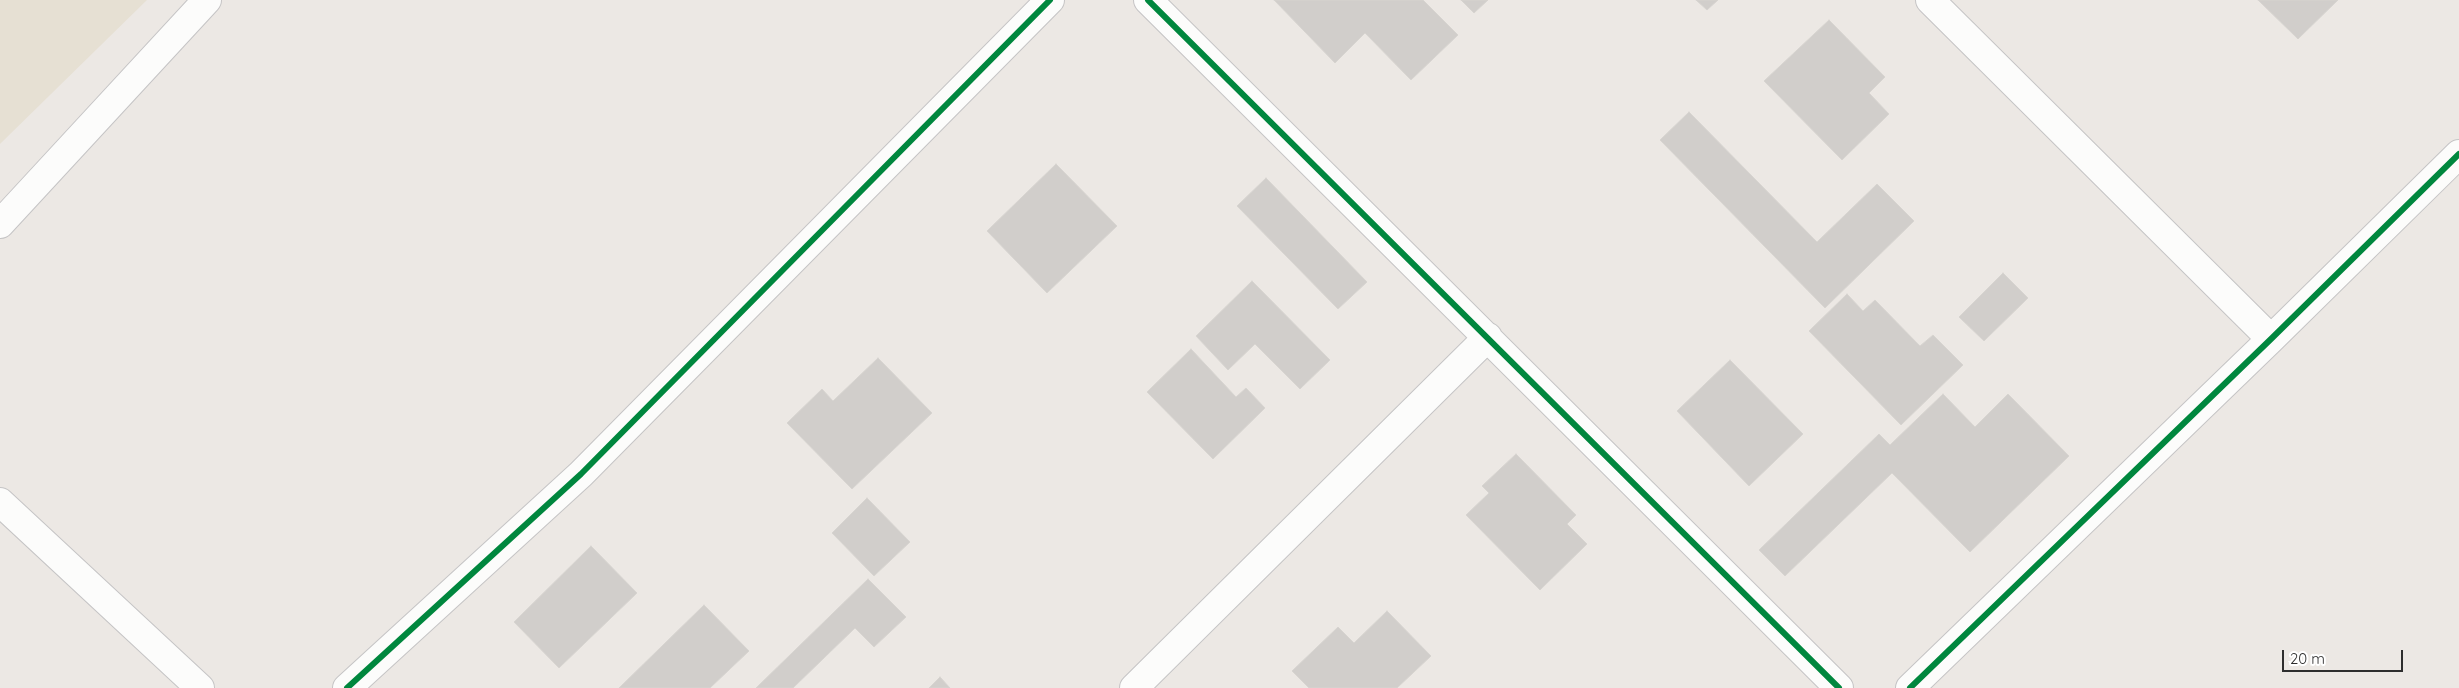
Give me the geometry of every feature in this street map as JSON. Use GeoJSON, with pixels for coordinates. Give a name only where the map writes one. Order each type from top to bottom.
{"type":"FeatureCollection","features":[{"type":"Feature","properties":{"kind":"street"},"geometry":{"type":"LineString","coordinates":[[0,224],[207,0]]}},
{"type":"Feature","properties":{"kind":"street"},"geometry":{"type":"LineString","coordinates":[[347,688],[581,474],[1050,0]]}},
{"type":"Feature","properties":{"kind":"street"},"geometry":{"type":"LineString","coordinates":[[1148,0],[1839,688]]}},
{"type":"Feature","properties":{"kind":"street"},"geometry":{"type":"LineString","coordinates":[[1930,0],[2271,339]]}},
{"type":"Feature","properties":{"kind":"street"},"geometry":{"type":"LineString","coordinates":[[1910,688],[2271,339],[2459,154]]}},
{"type":"Feature","properties":{"kind":"street"},"geometry":{"type":"LineString","coordinates":[[1134,688],[1488,337]]}},
{"type":"Feature","properties":{"kind":"street"},"geometry":{"type":"LineString","coordinates":[[0,502],[200,688]]}},
{"type":"Feature","properties":{"kind":"shaded area"},"geometry":{"type":"Polygon","coordinates":[[[0,0],[147,0],[0,144],[0,0]]]}},
{"type":"Feature","properties":{"kind":"building"},"geometry":{"type":"Polygon","coordinates":[[[1274,0],[1423,0],[1458,35],[1411,80],[1365,33],[1335,63],[1274,0]]]}},
{"type":"Feature","properties":{"kind":"building"},"geometry":{"type":"Polygon","coordinates":[[[1461,0],[1488,0],[1474,13],[1461,0]]]}},
{"type":"Feature","properties":{"kind":"building"},"geometry":{"type":"Polygon","coordinates":[[[1696,0],[1718,0],[1707,10],[1696,0]]]}},
{"type":"Feature","properties":{"kind":"building"},"geometry":{"type":"Polygon","coordinates":[[[2258,0],[2338,0],[2298,39],[2258,0]]]}},
{"type":"Feature","properties":{"kind":"building"},"geometry":{"type":"Polygon","coordinates":[[[1829,20],[1885,77],[1869,93],[1889,114],[1842,160],[1764,81],[1829,20]]]}},
{"type":"Feature","properties":{"kind":"building"},"geometry":{"type":"Polygon","coordinates":[[[1689,112],[1817,242],[1877,184],[1914,221],[1825,308],[1660,140],[1689,112]]]}},
{"type":"Feature","properties":{"kind":"building"},"geometry":{"type":"Polygon","coordinates":[[[1056,164],[1117,226],[1047,293],[987,231],[1056,164]]]}},
{"type":"Feature","properties":{"kind":"building"},"geometry":{"type":"Polygon","coordinates":[[[1266,178],[1367,282],[1338,309],[1237,206],[1266,178]]]}},
{"type":"Feature","properties":{"kind":"building"},"geometry":{"type":"Polygon","coordinates":[[[2003,273],[2028,298],[1984,341],[1959,317],[2003,273]]]}},
{"type":"Feature","properties":{"kind":"building"},"geometry":{"type":"Polygon","coordinates":[[[1252,281],[1330,360],[1300,389],[1255,344],[1228,370],[1196,336],[1252,281]]]}},
{"type":"Feature","properties":{"kind":"building"},"geometry":{"type":"Polygon","coordinates":[[[1847,294],[1863,311],[1875,300],[1920,346],[1933,335],[1963,365],[1901,425],[1809,331],[1847,294]]]}},
{"type":"Feature","properties":{"kind":"building"},"geometry":{"type":"Polygon","coordinates":[[[1191,349],[1236,397],[1246,388],[1265,408],[1213,459],[1147,392],[1191,349]]]}},
{"type":"Feature","properties":{"kind":"building"},"geometry":{"type":"Polygon","coordinates":[[[878,358],[932,413],[852,489],[787,423],[822,389],[833,401],[878,358]]]}},
{"type":"Feature","properties":{"kind":"building"},"geometry":{"type":"Polygon","coordinates":[[[1730,360],[1803,434],[1749,486],[1677,411],[1730,360]]]}},
{"type":"Feature","properties":{"kind":"building"},"geometry":{"type":"Polygon","coordinates":[[[1943,394],[1975,427],[2008,394],[2069,456],[1970,552],[1892,473],[1785,576],[1759,550],[1879,434],[1890,445],[1943,394]]]}},
{"type":"Feature","properties":{"kind":"building"},"geometry":{"type":"Polygon","coordinates":[[[1516,454],[1576,515],[1567,524],[1587,544],[1540,590],[1466,515],[1489,493],[1482,486],[1516,454]]]}},
{"type":"Feature","properties":{"kind":"building"},"geometry":{"type":"Polygon","coordinates":[[[867,498],[910,542],[874,576],[832,533],[867,498]]]}},
{"type":"Feature","properties":{"kind":"building"},"geometry":{"type":"Polygon","coordinates":[[[591,546],[637,593],[559,668],[514,622],[591,546]]]}},
{"type":"Feature","properties":{"kind":"building"},"geometry":{"type":"Polygon","coordinates":[[[868,579],[906,617],[874,647],[855,628],[793,688],[756,688],[868,579]]]}},
{"type":"Feature","properties":{"kind":"building"},"geometry":{"type":"Polygon","coordinates":[[[704,605],[749,651],[710,688],[619,688],[704,605]]]}},
{"type":"Feature","properties":{"kind":"building"},"geometry":{"type":"Polygon","coordinates":[[[1387,611],[1431,656],[1397,688],[1309,688],[1292,671],[1338,627],[1354,643],[1387,611]]]}},
{"type":"Feature","properties":{"kind":"building"},"geometry":{"type":"Polygon","coordinates":[[[940,677],[950,688],[929,688],[940,677]]]}},
{"type":"Feature","properties":{"kind":"cycle path"},"geometry":{"type":"LineString","coordinates":[[347,688],[581,474],[1050,0]]}},
{"type":"Feature","properties":{"kind":"cycle path"},"geometry":{"type":"LineString","coordinates":[[1148,0],[1839,688]]}},
{"type":"Feature","properties":{"kind":"cycle path"},"geometry":{"type":"LineString","coordinates":[[1910,688],[2271,339],[2459,154]]}}]}
